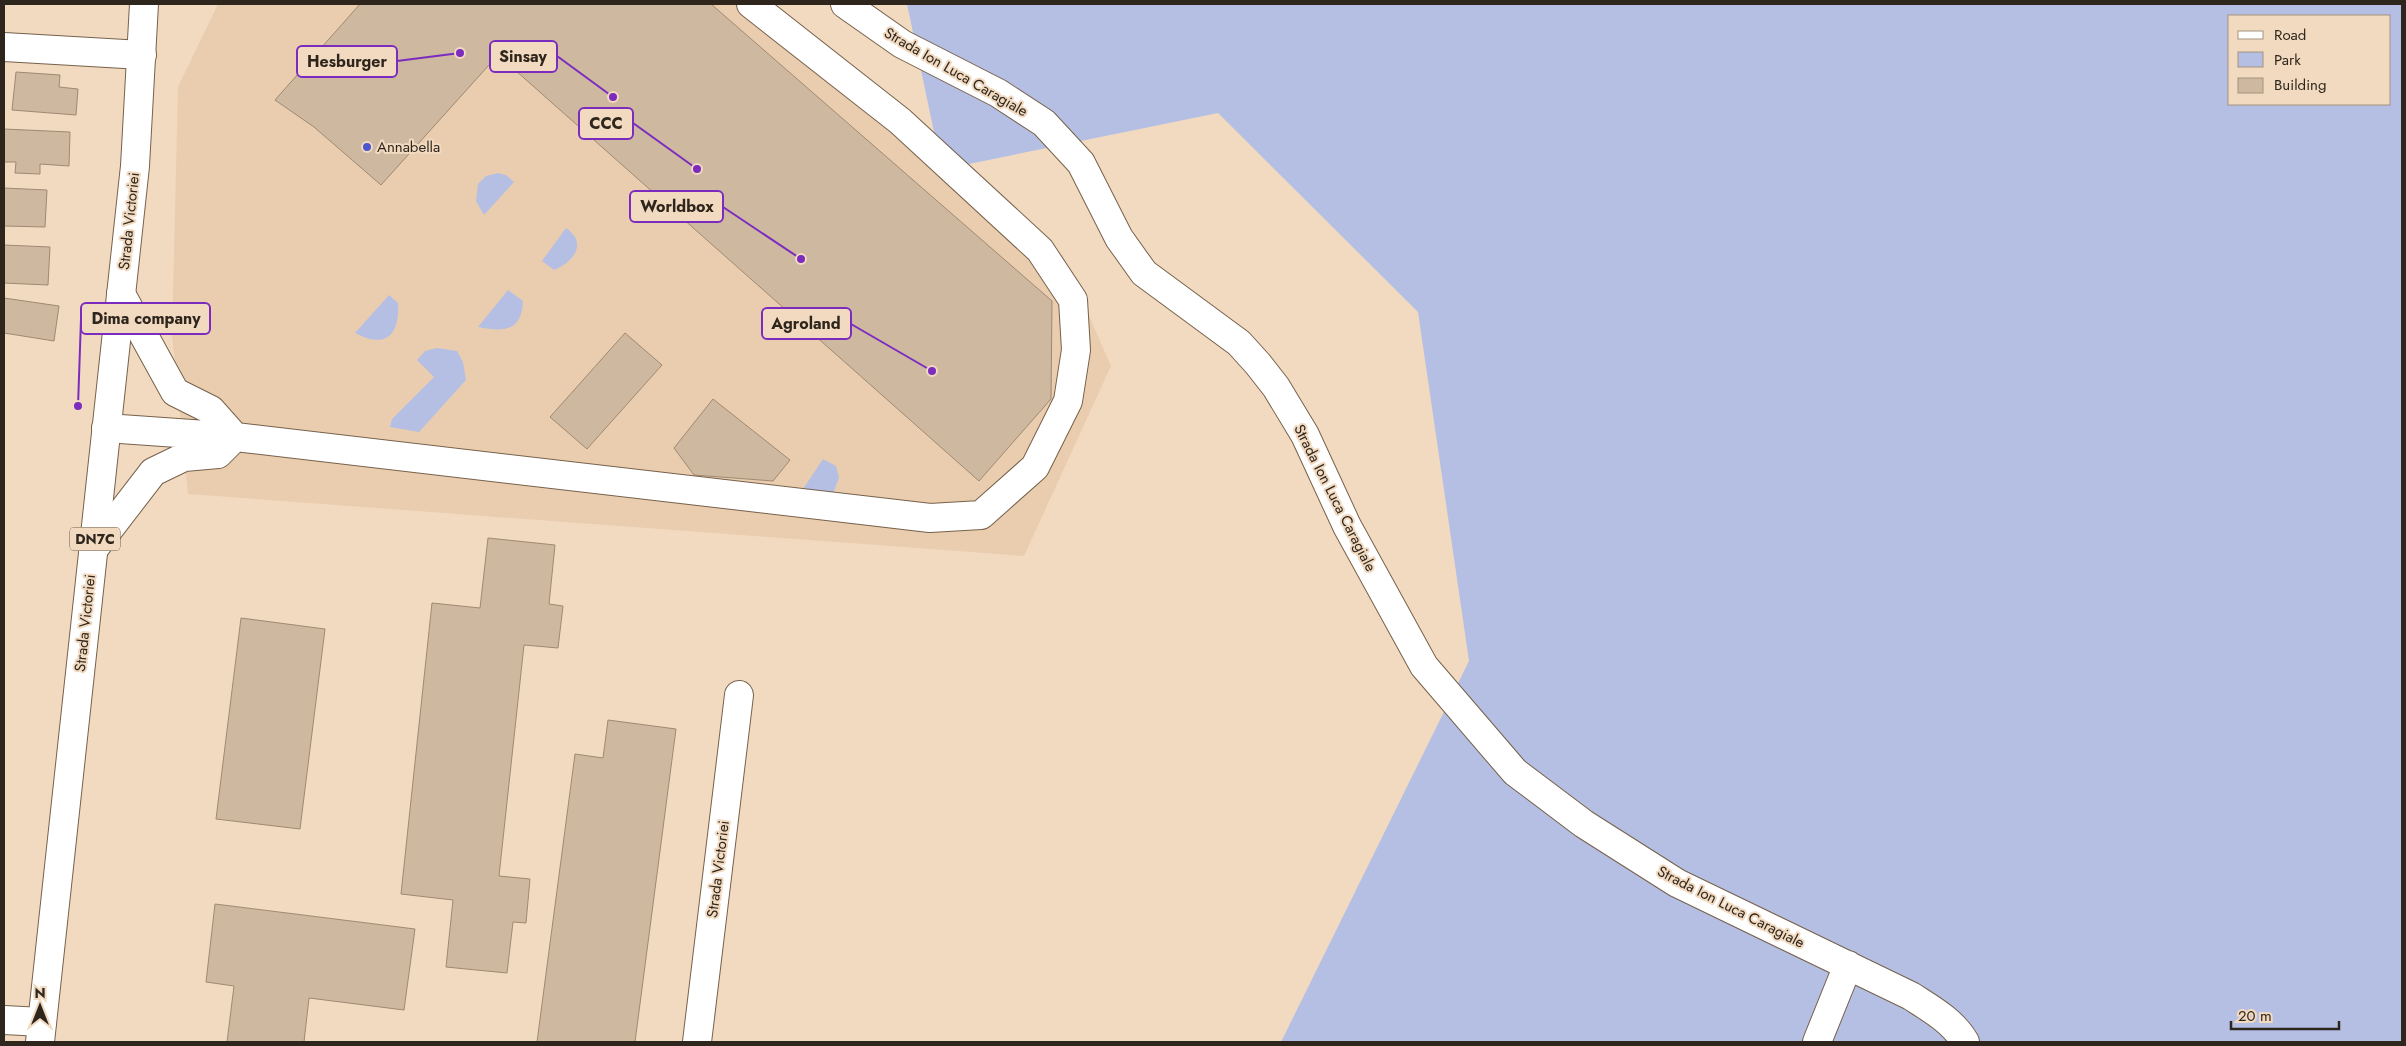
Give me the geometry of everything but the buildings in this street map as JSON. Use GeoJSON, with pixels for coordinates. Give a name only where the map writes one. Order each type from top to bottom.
{"type":"FeatureCollection","features":[{"type":"Feature","properties":{"kind":"street","name":"Strada Victoriei"},"geometry":{"type":"LineString","coordinates":[[41,1032],[135,166],[144,4]]}},
{"type":"Feature","properties":{"kind":"street"},"geometry":{"type":"LineString","coordinates":[[106,428],[235,436],[930,518],[981,515],[1035,467],[1068,401],[1076,350],[1073,300],[1040,250],[900,120],[751,4]]}},
{"type":"Feature","properties":{"kind":"street","name":"Strada Ion Luca Caragiale"},"geometry":{"type":"LineString","coordinates":[[845,4],[902,44],[998,93],[1044,123],[1081,163],[1119,238],[1144,274],[1239,343],[1258,364],[1276,386],[1305,435],[1347,526],[1424,666],[1514,772],[1584,824],[1677,883],[1911,996],[1943,1017],[1959,1032],[1965,1042]]}},
{"type":"Feature","properties":{"kind":"street"},"geometry":{"type":"LineString","coordinates":[[4,47],[142,55]]}},
{"type":"Feature","properties":{"kind":"street"},"geometry":{"type":"LineString","coordinates":[[121,294],[175,392],[211,410],[235,436]]}},
{"type":"Feature","properties":{"kind":"street"},"geometry":{"type":"LineString","coordinates":[[93,550],[153,472],[184,457],[218,454],[235,436]]}},
{"type":"Feature","properties":{"kind":"street","name":"Strada Victoriei"},"geometry":{"type":"LineString","coordinates":[[697,1042],[740,695]]}},
{"type":"Feature","properties":{"kind":"street"},"geometry":{"type":"LineString","coordinates":[[1817,1042],[1848,966]]}},
{"type":"Feature","properties":{"kind":"street"},"geometry":{"type":"LineString","coordinates":[[4,1020],[41,1032]]}},
{"type":"Feature","properties":{"kind":"shaded area"},"geometry":{"type":"Polygon","coordinates":[[[218,4],[760,4],[1063,256],[1111,366],[1024,556],[188,494],[172,335],[178,87],[218,4]]]}},
{"type":"Feature","properties":{"kind":"green space"},"geometry":{"type":"Polygon","coordinates":[[[907,4],[2402,4],[2402,1042],[1281,1042],[1469,661],[1418,312],[1218,113],[969,164],[945,184],[907,4]]]}},
{"type":"Feature","properties":{"kind":"green space"},"geometry":{"type":"Polygon","coordinates":[[[498,173],[506,175],[514,182],[484,215],[476,201],[478,184],[486,176],[498,173]]]}},
{"type":"Feature","properties":{"kind":"green space"},"geometry":{"type":"Polygon","coordinates":[[[566,228],[573,234],[576,240],[576,252],[561,267],[554,270],[542,261],[566,228]]]}},
{"type":"Feature","properties":{"kind":"green space"},"geometry":{"type":"Polygon","coordinates":[[[508,290],[523,301],[522,311],[515,324],[510,328],[503,329],[478,327],[508,290]]]}},
{"type":"Feature","properties":{"kind":"green space"},"geometry":{"type":"Polygon","coordinates":[[[389,295],[398,303],[398,314],[393,331],[382,339],[375,340],[355,333],[389,295]]]}},
{"type":"Feature","properties":{"kind":"green space"},"geometry":{"type":"Polygon","coordinates":[[[437,348],[457,351],[463,362],[466,380],[419,432],[390,427],[392,419],[434,377],[417,360],[425,351],[437,348]]]}},
{"type":"Feature","properties":{"kind":"green space"},"geometry":{"type":"Polygon","coordinates":[[[823,459],[836,466],[839,478],[831,499],[803,489],[823,459]]]}},
{"type":"Feature","properties":{"kind":"place","name":"Hesburger"},"geometry":{"type":"Point","coordinates":[460,53]}},
{"type":"Feature","properties":{"kind":"place","name":"Sinsay"},"geometry":{"type":"Point","coordinates":[613,97]}},
{"type":"Feature","properties":{"kind":"place","name":"Annabella"},"geometry":{"type":"Point","coordinates":[367,147]}},
{"type":"Feature","properties":{"kind":"place","name":"CCC"},"geometry":{"type":"Point","coordinates":[697,169]}},
{"type":"Feature","properties":{"kind":"place","name":"Worldbox"},"geometry":{"type":"Point","coordinates":[801,259]}},
{"type":"Feature","properties":{"kind":"place","name":"Agroland"},"geometry":{"type":"Point","coordinates":[932,371]}},
{"type":"Feature","properties":{"kind":"place","name":"Dima company"},"geometry":{"type":"Point","coordinates":[78,406]}}]}
